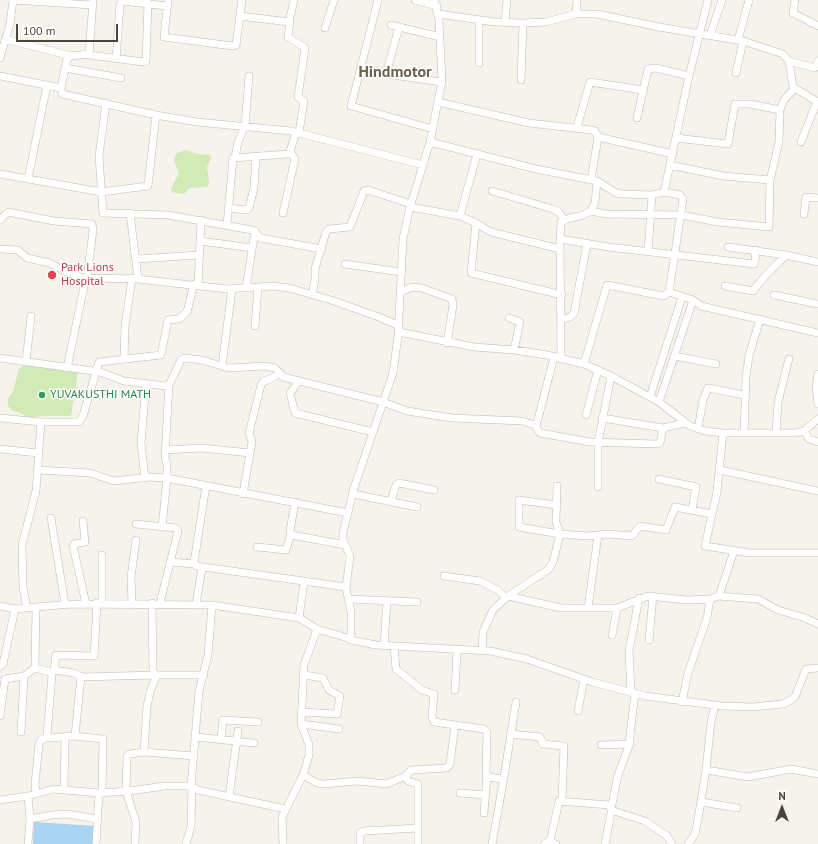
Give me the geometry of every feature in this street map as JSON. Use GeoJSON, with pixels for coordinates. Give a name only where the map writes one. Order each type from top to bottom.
{"type":"FeatureCollection","features":[{"type":"Feature","properties":{"kind":"street"},"geometry":{"type":"LineString","coordinates":[[0,58],[13,0],[92,3],[88,54]]}},
{"type":"Feature","properties":{"kind":"street"},"geometry":{"type":"LineString","coordinates":[[116,59],[120,3],[124,0],[148,4],[168,3],[164,35],[166,38],[234,46],[242,0]]}},
{"type":"Feature","properties":{"kind":"street"},"geometry":{"type":"LineString","coordinates":[[235,157],[286,154],[290,151],[298,133],[304,101],[298,97],[305,48],[288,37],[294,0]]}},
{"type":"Feature","properties":{"kind":"street"},"geometry":{"type":"LineString","coordinates":[[325,28],[334,0]]}},
{"type":"Feature","properties":{"kind":"street"},"geometry":{"type":"LineString","coordinates":[[378,0],[351,106],[433,129]]}},
{"type":"Feature","properties":{"kind":"street"},"geometry":{"type":"LineString","coordinates":[[415,0],[479,20],[504,22],[546,22],[576,14],[609,15],[660,27],[740,41],[774,50],[783,54],[789,61],[792,85],[818,102],[801,142]]}},
{"type":"Feature","properties":{"kind":"street"},"geometry":{"type":"LineString","coordinates":[[504,22],[507,0]]}},
{"type":"Feature","properties":{"kind":"street"},"geometry":{"type":"LineString","coordinates":[[576,14],[577,0]]}},
{"type":"Feature","properties":{"kind":"street"},"geometry":{"type":"LineString","coordinates":[[664,192],[689,76],[708,0]]}},
{"type":"Feature","properties":{"kind":"street"},"geometry":{"type":"LineString","coordinates":[[710,35],[722,0]]}},
{"type":"Feature","properties":{"kind":"street"},"geometry":{"type":"LineString","coordinates":[[736,73],[740,41],[749,0]]}},
{"type":"Feature","properties":{"kind":"street"},"geometry":{"type":"LineString","coordinates":[[795,0],[793,13],[818,26]]}},
{"type":"Feature","properties":{"kind":"street"},"geometry":{"type":"LineString","coordinates":[[5,39],[71,56],[88,54],[144,62],[146,61],[148,4]]}},
{"type":"Feature","properties":{"kind":"street"},"geometry":{"type":"LineString","coordinates":[[351,639],[351,612],[346,587],[350,556],[343,536],[353,494],[392,373],[399,329],[403,239],[411,205],[430,142],[441,82],[440,37],[437,7]]}},
{"type":"Feature","properties":{"kind":"street"},"geometry":{"type":"LineString","coordinates":[[240,16],[286,23],[290,22]]}},
{"type":"Feature","properties":{"kind":"street"},"geometry":{"type":"LineString","coordinates":[[479,20],[479,63]]}},
{"type":"Feature","properties":{"kind":"street"},"geometry":{"type":"LineString","coordinates":[[521,80],[523,23]]}},
{"type":"Feature","properties":{"kind":"street"},"geometry":{"type":"LineString","coordinates":[[391,25],[440,37]]}},
{"type":"Feature","properties":{"kind":"street"},"geometry":{"type":"LineString","coordinates":[[386,74],[399,27]]}},
{"type":"Feature","properties":{"kind":"street"},"geometry":{"type":"LineString","coordinates":[[71,56],[67,59],[61,88],[62,94],[156,115],[197,122],[245,126],[298,133],[423,165]]}},
{"type":"Feature","properties":{"kind":"street"},"geometry":{"type":"LineString","coordinates":[[789,61],[815,68],[818,61]]}},
{"type":"Feature","properties":{"kind":"street"},"geometry":{"type":"LineString","coordinates":[[361,67],[386,74],[441,82]]}},
{"type":"Feature","properties":{"kind":"street"},"geometry":{"type":"LineString","coordinates":[[65,68],[121,78]]}},
{"type":"Feature","properties":{"kind":"street"},"geometry":{"type":"LineString","coordinates":[[637,118],[647,70],[650,68],[689,76]]}},
{"type":"Feature","properties":{"kind":"street"},"geometry":{"type":"LineString","coordinates":[[227,225],[232,160],[235,157],[238,142],[245,126],[249,76]]}},
{"type":"Feature","properties":{"kind":"street"},"geometry":{"type":"LineString","coordinates":[[0,77],[61,88]]}},
{"type":"Feature","properties":{"kind":"street"},"geometry":{"type":"LineString","coordinates":[[576,127],[589,82],[643,90]]}},
{"type":"Feature","properties":{"kind":"street"},"geometry":{"type":"LineString","coordinates":[[28,179],[47,85]]}},
{"type":"Feature","properties":{"kind":"street"},"geometry":{"type":"LineString","coordinates":[[591,211],[606,214],[681,215],[718,222],[768,228],[770,180],[779,142],[780,110],[784,100],[795,88]]}},
{"type":"Feature","properties":{"kind":"street"},"geometry":{"type":"LineString","coordinates":[[438,102],[529,123],[593,130],[598,137],[594,180],[595,203],[591,211],[583,216],[564,220],[561,224],[561,359]]}},
{"type":"Feature","properties":{"kind":"street"},"geometry":{"type":"LineString","coordinates":[[106,103],[98,156],[103,213],[168,215],[201,220],[255,231],[260,238],[322,249]]}},
{"type":"Feature","properties":{"kind":"street"},"geometry":{"type":"LineString","coordinates":[[676,138],[729,144],[735,104],[750,104],[780,110]]}},
{"type":"Feature","properties":{"kind":"street"},"geometry":{"type":"LineString","coordinates":[[0,174],[101,192],[148,186],[156,115]]}},
{"type":"Feature","properties":{"kind":"street"},"geometry":{"type":"LineString","coordinates":[[598,137],[672,154]]}},
{"type":"Feature","properties":{"kind":"street"},"geometry":{"type":"LineString","coordinates":[[430,142],[536,169],[594,180],[619,194],[652,195],[664,192],[679,194],[683,197],[669,292],[664,296],[607,285],[584,364]]}},
{"type":"Feature","properties":{"kind":"street"},"geometry":{"type":"LineString","coordinates":[[283,213],[295,159],[290,151]]}},
{"type":"Feature","properties":{"kind":"street"},"geometry":{"type":"LineString","coordinates":[[460,216],[477,154]]}},
{"type":"Feature","properties":{"kind":"street"},"geometry":{"type":"LineString","coordinates":[[228,208],[246,210],[249,208],[254,188],[256,156]]}},
{"type":"Feature","properties":{"kind":"street"},"geometry":{"type":"LineString","coordinates":[[670,165],[723,176],[770,180]]}},
{"type":"Feature","properties":{"kind":"street"},"geometry":{"type":"LineString","coordinates":[[312,295],[316,279],[316,269],[327,230],[350,227],[364,191],[368,190],[411,205],[460,216],[491,232],[560,249]]}},
{"type":"Feature","properties":{"kind":"street"},"geometry":{"type":"LineString","coordinates":[[492,191],[553,209],[559,212],[564,220]]}},
{"type":"Feature","properties":{"kind":"street"},"geometry":{"type":"LineString","coordinates":[[648,251],[652,195]]}},
{"type":"Feature","properties":{"kind":"street"},"geometry":{"type":"LineString","coordinates":[[804,214],[806,197],[818,198]]}},
{"type":"Feature","properties":{"kind":"street"},"geometry":{"type":"LineString","coordinates":[[0,220],[8,212],[54,221],[92,224],[93,230],[86,279],[67,368]]}},
{"type":"Feature","properties":{"kind":"street"},"geometry":{"type":"LineString","coordinates":[[124,359],[124,326],[135,279],[137,259],[130,213]]}},
{"type":"Feature","properties":{"kind":"street"},"geometry":{"type":"LineString","coordinates":[[0,418],[41,422],[79,422],[83,416],[100,361],[156,356],[163,354],[168,320],[179,319],[186,314],[196,285],[201,220]]}},
{"type":"Feature","properties":{"kind":"street"},"geometry":{"type":"LineString","coordinates":[[476,223],[471,273],[562,295]]}},
{"type":"Feature","properties":{"kind":"street"},"geometry":{"type":"LineString","coordinates":[[246,288],[255,231]]}},
{"type":"Feature","properties":{"kind":"street"},"geometry":{"type":"LineString","coordinates":[[560,239],[588,244],[754,264],[756,262],[756,250]]}},
{"type":"Feature","properties":{"kind":"street"},"geometry":{"type":"LineString","coordinates":[[200,241],[252,248]]}},
{"type":"Feature","properties":{"kind":"street"},"geometry":{"type":"LineString","coordinates":[[562,320],[572,315],[576,309],[588,244]]}},
{"type":"Feature","properties":{"kind":"street"},"geometry":{"type":"LineString","coordinates":[[728,247],[756,250],[818,262]]}},
{"type":"Feature","properties":{"kind":"street"},"geometry":{"type":"LineString","coordinates":[[0,249],[18,250],[27,258],[50,263],[64,272],[86,279],[135,279],[232,290],[258,287],[289,288],[379,317],[399,329],[447,343],[514,350],[584,364],[611,376],[659,402],[685,423],[698,429],[723,433],[795,433],[804,431],[818,419]]}},
{"type":"Feature","properties":{"kind":"street"},"geometry":{"type":"LineString","coordinates":[[137,259],[199,255]]}},
{"type":"Feature","properties":{"kind":"street"},"geometry":{"type":"LineString","coordinates":[[724,286],[753,291],[765,276],[786,255]]}},
{"type":"Feature","properties":{"kind":"street"},"geometry":{"type":"LineString","coordinates":[[345,264],[401,272]]}},
{"type":"Feature","properties":{"kind":"street"},"geometry":{"type":"LineString","coordinates":[[255,326],[258,287]]}},
{"type":"Feature","properties":{"kind":"street"},"geometry":{"type":"LineString","coordinates":[[400,292],[412,287],[422,288],[452,299],[453,305],[447,343]]}},
{"type":"Feature","properties":{"kind":"street"},"geometry":{"type":"LineString","coordinates":[[222,366],[232,290]]}},
{"type":"Feature","properties":{"kind":"street"},"geometry":{"type":"LineString","coordinates":[[669,292],[693,300],[701,306],[818,333]]}},
{"type":"Feature","properties":{"kind":"street"},"geometry":{"type":"LineString","coordinates":[[774,294],[818,304]]}},
{"type":"Feature","properties":{"kind":"street"},"geometry":{"type":"LineString","coordinates":[[650,397],[682,297]]}},
{"type":"Feature","properties":{"kind":"street"},"geometry":{"type":"LineString","coordinates":[[659,402],[693,300]]}},
{"type":"Feature","properties":{"kind":"street"},"geometry":{"type":"LineString","coordinates":[[26,362],[31,316]]}},
{"type":"Feature","properties":{"kind":"street"},"geometry":{"type":"LineString","coordinates":[[509,318],[520,322],[514,350]]}},
{"type":"Feature","properties":{"kind":"street"},"geometry":{"type":"LineString","coordinates":[[744,433],[744,395],[749,356],[760,319]]}},
{"type":"Feature","properties":{"kind":"street"},"geometry":{"type":"LineString","coordinates":[[675,356],[716,364]]}},
{"type":"Feature","properties":{"kind":"street"},"geometry":{"type":"LineString","coordinates":[[536,427],[554,357]]}},
{"type":"Feature","properties":{"kind":"street"},"geometry":{"type":"LineString","coordinates":[[0,358],[96,372],[124,381],[169,385]]}},
{"type":"Feature","properties":{"kind":"street"},"geometry":{"type":"LineString","coordinates":[[162,527],[167,478],[165,450],[169,385],[183,358],[202,360],[230,368],[265,366],[275,368],[283,377],[383,402],[407,411],[444,417],[522,421],[532,423],[540,433],[598,443],[657,444],[660,443],[663,428]]}},
{"type":"Feature","properties":{"kind":"street"},"geometry":{"type":"LineString","coordinates":[[776,433],[778,402],[789,358]]}},
{"type":"Feature","properties":{"kind":"street"},"geometry":{"type":"LineString","coordinates":[[586,415],[598,370]]}},
{"type":"Feature","properties":{"kind":"street"},"geometry":{"type":"LineString","coordinates":[[243,494],[252,442],[249,433],[261,385],[263,382],[280,374]]}},
{"type":"Feature","properties":{"kind":"street"},"geometry":{"type":"LineString","coordinates":[[818,374],[816,395],[818,404]]}},
{"type":"Feature","properties":{"kind":"street"},"geometry":{"type":"LineString","coordinates":[[598,487],[598,443],[611,376]]}},
{"type":"Feature","properties":{"kind":"street"},"geometry":{"type":"LineString","coordinates":[[299,381],[290,393],[295,413],[373,432]]}},
{"type":"Feature","properties":{"kind":"street"},"geometry":{"type":"LineString","coordinates":[[145,478],[141,443],[146,384]]}},
{"type":"Feature","properties":{"kind":"street"},"geometry":{"type":"LineString","coordinates":[[698,429],[703,400],[708,388],[744,395]]}},
{"type":"Feature","properties":{"kind":"street"},"geometry":{"type":"LineString","coordinates":[[602,418],[663,428],[685,423]]}},
{"type":"Feature","properties":{"kind":"street"},"geometry":{"type":"LineString","coordinates":[[27,608],[23,588],[22,545],[36,491],[41,422]]}},
{"type":"Feature","properties":{"kind":"street"},"geometry":{"type":"LineString","coordinates":[[804,431],[809,439],[818,442]]}},
{"type":"Feature","properties":{"kind":"street"},"geometry":{"type":"LineString","coordinates":[[723,433],[717,492],[705,546],[734,551],[818,554]]}},
{"type":"Feature","properties":{"kind":"street"},"geometry":{"type":"LineString","coordinates":[[165,450],[201,448],[250,453]]}},
{"type":"Feature","properties":{"kind":"street"},"geometry":{"type":"LineString","coordinates":[[0,449],[38,453]]}},
{"type":"Feature","properties":{"kind":"street"},"geometry":{"type":"LineString","coordinates":[[38,470],[92,473],[110,481],[167,478],[243,494],[348,512]]}},
{"type":"Feature","properties":{"kind":"street"},"geometry":{"type":"LineString","coordinates":[[720,470],[818,491]]}},
{"type":"Feature","properties":{"kind":"street"},"geometry":{"type":"LineString","coordinates":[[659,478],[696,487],[692,509]]}},
{"type":"Feature","properties":{"kind":"street"},"geometry":{"type":"LineString","coordinates":[[391,502],[396,485],[399,484],[434,490]]}},
{"type":"Feature","properties":{"kind":"street"},"geometry":{"type":"LineString","coordinates":[[194,564],[206,486]]}},
{"type":"Feature","properties":{"kind":"street"},"geometry":{"type":"LineString","coordinates":[[482,651],[483,632],[493,610],[507,597],[549,569],[553,562],[560,534],[556,522],[557,486]]}},
{"type":"Feature","properties":{"kind":"street"},"geometry":{"type":"LineString","coordinates":[[353,494],[417,507]]}},
{"type":"Feature","properties":{"kind":"street"},"geometry":{"type":"LineString","coordinates":[[556,505],[519,500],[518,525],[520,528],[560,534],[608,534],[632,536],[640,526],[666,530],[674,507],[692,509],[712,514]]}},
{"type":"Feature","properties":{"kind":"street"},"geometry":{"type":"LineString","coordinates":[[258,547],[286,550],[291,534],[295,502]]}},
{"type":"Feature","properties":{"kind":"street"},"geometry":{"type":"LineString","coordinates":[[51,518],[65,604]]}},
{"type":"Feature","properties":{"kind":"street"},"geometry":{"type":"LineString","coordinates":[[84,521],[84,542],[74,544],[73,546],[86,604]]}},
{"type":"Feature","properties":{"kind":"street"},"geometry":{"type":"LineString","coordinates":[[136,524],[176,528],[178,531],[160,604]]}},
{"type":"Feature","properties":{"kind":"street"},"geometry":{"type":"LineString","coordinates":[[291,534],[346,545]]}},
{"type":"Feature","properties":{"kind":"street"},"geometry":{"type":"LineString","coordinates":[[588,608],[598,535]]}},
{"type":"Feature","properties":{"kind":"street"},"geometry":{"type":"LineString","coordinates":[[132,603],[131,577],[136,540]]}},
{"type":"Feature","properties":{"kind":"street"},"geometry":{"type":"LineString","coordinates":[[682,702],[688,673],[714,598],[734,551]]}},
{"type":"Feature","properties":{"kind":"street"},"geometry":{"type":"LineString","coordinates":[[102,555],[94,656],[58,655],[55,657],[54,670],[72,672],[81,676],[204,675]]}},
{"type":"Feature","properties":{"kind":"street"},"geometry":{"type":"LineString","coordinates":[[170,562],[194,564],[202,568],[346,587]]}},
{"type":"Feature","properties":{"kind":"street"},"geometry":{"type":"LineString","coordinates":[[196,604],[202,568]]}},
{"type":"Feature","properties":{"kind":"street"},"geometry":{"type":"LineString","coordinates":[[444,576],[480,581],[498,590],[507,597],[555,607],[617,608],[639,598],[653,596],[686,600],[714,598],[758,599],[778,610],[805,618],[818,624]]}},
{"type":"Feature","properties":{"kind":"street"},"geometry":{"type":"LineString","coordinates":[[299,618],[304,582]]}},
{"type":"Feature","properties":{"kind":"street"},"geometry":{"type":"LineString","coordinates":[[649,640],[653,596]]}},
{"type":"Feature","properties":{"kind":"street"},"geometry":{"type":"LineString","coordinates":[[605,844],[618,775],[630,743],[633,693],[629,651],[639,598]]}},
{"type":"Feature","properties":{"kind":"street"},"geometry":{"type":"LineString","coordinates":[[348,599],[418,602]]}},
{"type":"Feature","properties":{"kind":"street"},"geometry":{"type":"LineString","coordinates":[[384,645],[387,601]]}},
{"type":"Feature","properties":{"kind":"street"},"geometry":{"type":"LineString","coordinates":[[0,606],[15,609],[65,604],[99,603],[212,605],[299,618],[317,629],[351,639],[352,641],[394,646],[482,651],[527,659],[584,679],[633,693],[682,702],[715,705],[752,707],[783,704],[794,697],[806,669],[818,668]]}},
{"type":"Feature","properties":{"kind":"street"},"geometry":{"type":"LineString","coordinates":[[144,752],[147,706],[156,675],[153,669],[152,603]]}},
{"type":"Feature","properties":{"kind":"street"},"geometry":{"type":"LineString","coordinates":[[186,844],[191,826],[192,786],[199,688],[204,675],[212,605]]}},
{"type":"Feature","properties":{"kind":"street"},"geometry":{"type":"LineString","coordinates":[[35,668],[36,607]]}},
{"type":"Feature","properties":{"kind":"street"},"geometry":{"type":"LineString","coordinates":[[612,635],[617,608]]}},
{"type":"Feature","properties":{"kind":"street"},"geometry":{"type":"LineString","coordinates":[[0,666],[3,664],[15,609]]}},
{"type":"Feature","properties":{"kind":"street"},"geometry":{"type":"LineString","coordinates":[[283,844],[281,826],[285,809],[304,775],[309,755],[309,744],[301,724],[304,666],[317,629]]}},
{"type":"Feature","properties":{"kind":"street"},"geometry":{"type":"LineString","coordinates":[[394,646],[396,669],[422,690],[434,694],[433,721],[437,723],[484,729],[487,732],[487,776],[484,813]]}},
{"type":"Feature","properties":{"kind":"street"},"geometry":{"type":"LineString","coordinates":[[455,690],[457,650]]}},
{"type":"Feature","properties":{"kind":"street"},"geometry":{"type":"LineString","coordinates":[[0,716],[5,678],[24,676],[35,668]]}},
{"type":"Feature","properties":{"kind":"street"},"geometry":{"type":"LineString","coordinates":[[35,668],[52,674],[47,737]]}},
{"type":"Feature","properties":{"kind":"street"},"geometry":{"type":"LineString","coordinates":[[302,712],[337,714],[340,696],[328,690],[323,678],[304,675]]}},
{"type":"Feature","properties":{"kind":"street"},"geometry":{"type":"LineString","coordinates":[[21,732],[24,676]]}},
{"type":"Feature","properties":{"kind":"street"},"geometry":{"type":"LineString","coordinates":[[75,736],[81,676]]}},
{"type":"Feature","properties":{"kind":"street"},"geometry":{"type":"LineString","coordinates":[[578,711],[584,679]]}},
{"type":"Feature","properties":{"kind":"street"},"geometry":{"type":"LineString","coordinates":[[492,844],[516,702]]}},
{"type":"Feature","properties":{"kind":"street"},"geometry":{"type":"LineString","coordinates":[[688,844],[695,834],[702,802],[711,722],[715,705]]}},
{"type":"Feature","properties":{"kind":"street"},"geometry":{"type":"LineString","coordinates":[[221,739],[223,720],[258,722]]}},
{"type":"Feature","properties":{"kind":"street"},"geometry":{"type":"LineString","coordinates":[[301,724],[339,729]]}},
{"type":"Feature","properties":{"kind":"street"},"geometry":{"type":"LineString","coordinates":[[304,775],[317,783],[324,784],[358,781],[388,784],[406,776],[411,770],[448,767],[455,725]]}},
{"type":"Feature","properties":{"kind":"street"},"geometry":{"type":"LineString","coordinates":[[229,797],[238,731]]}},
{"type":"Feature","properties":{"kind":"street"},"geometry":{"type":"LineString","coordinates":[[510,734],[540,737],[543,744],[564,746],[562,801],[559,802],[550,844]]}},
{"type":"Feature","properties":{"kind":"street"},"geometry":{"type":"LineString","coordinates":[[64,789],[65,736]]}},
{"type":"Feature","properties":{"kind":"street"},"geometry":{"type":"LineString","coordinates":[[36,794],[35,784],[39,744],[41,740],[47,737],[65,736],[102,738],[104,741],[96,844]]}},
{"type":"Feature","properties":{"kind":"street"},"geometry":{"type":"LineString","coordinates":[[196,736],[254,743]]}},
{"type":"Feature","properties":{"kind":"street"},"geometry":{"type":"LineString","coordinates":[[601,745],[628,745],[630,743]]}},
{"type":"Feature","properties":{"kind":"street"},"geometry":{"type":"LineString","coordinates":[[135,844],[136,822],[126,791],[128,755],[144,752],[194,756]]}},
{"type":"Feature","properties":{"kind":"street"},"geometry":{"type":"LineString","coordinates":[[706,770],[748,777],[791,769],[818,774]]}},
{"type":"Feature","properties":{"kind":"street"},"geometry":{"type":"LineString","coordinates":[[406,776],[408,780],[418,784],[418,844]]}},
{"type":"Feature","properties":{"kind":"street"},"geometry":{"type":"LineString","coordinates":[[487,776],[499,779],[503,783]]}},
{"type":"Feature","properties":{"kind":"street"},"geometry":{"type":"LineString","coordinates":[[0,800],[28,796],[53,789],[101,793],[164,786],[192,786],[198,790],[285,809]]}},
{"type":"Feature","properties":{"kind":"street"},"geometry":{"type":"LineString","coordinates":[[460,793],[486,795]]}},
{"type":"Feature","properties":{"kind":"street"},"geometry":{"type":"LineString","coordinates":[[28,796],[30,819],[28,844]]}},
{"type":"Feature","properties":{"kind":"street"},"geometry":{"type":"LineString","coordinates":[[562,801],[609,805],[612,810],[645,821],[667,836],[672,844]]}},
{"type":"Feature","properties":{"kind":"street"},"geometry":{"type":"LineString","coordinates":[[702,802],[737,808]]}},
{"type":"Feature","properties":{"kind":"street"},"geometry":{"type":"LineString","coordinates":[[30,819],[67,814],[97,819]]}},
{"type":"Feature","properties":{"kind":"street"},"geometry":{"type":"LineString","coordinates":[[360,844],[360,833],[364,831],[418,828]]}},
{"type":"Feature","properties":{"kind":"green space"},"geometry":{"type":"Polygon","coordinates":[[[185,150],[198,154],[210,155],[211,158],[207,167],[209,183],[207,187],[189,188],[184,194],[171,192],[171,188],[179,174],[174,160],[176,154],[185,150]]]}},
{"type":"Feature","properties":{"kind":"green space","name":"YUVAKUSTHI MATH"},"geometry":{"type":"Polygon","coordinates":[[[24,365],[78,372],[71,416],[44,416],[27,418],[21,413],[11,410],[8,406],[8,399],[13,391],[19,369],[24,365]]]}},
{"type":"Feature","properties":{"kind":"water"},"geometry":{"type":"Polygon","coordinates":[[[34,822],[96,826],[95,844],[33,844],[34,822]]]}},
{"type":"Feature","properties":{"kind":"place","name":"Park Lions Hospital"},"geometry":{"type":"Point","coordinates":[52,275]}},
{"type":"Feature","properties":{"kind":"place","name":"YUVAKUSTHI MATH"},"geometry":{"type":"Point","coordinates":[42,395]}},
{"type":"Feature","properties":{"kind":"district","name":"Hindmotor"},"geometry":{"type":"Point","coordinates":[395,72]}}]}
